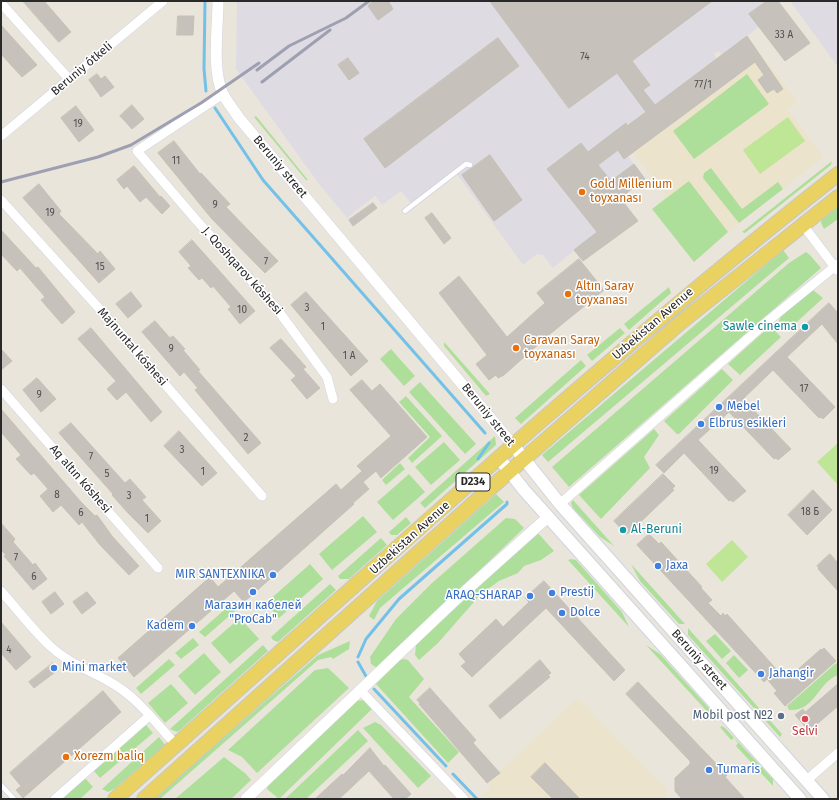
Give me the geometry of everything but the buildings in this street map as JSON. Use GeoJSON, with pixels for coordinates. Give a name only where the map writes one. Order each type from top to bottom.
{"type":"FeatureCollection","features":[{"type":"Feature","properties":{"kind":"main road","name":"Uzbekistan Avenue"},"geometry":{"type":"LineString","coordinates":[[115,799],[512,445],[692,290],[838,174]]}},
{"type":"Feature","properties":{"kind":"main road","name":"Uzbekistan Avenue"},"geometry":{"type":"LineString","coordinates":[[144,799],[510,472],[710,297],[838,197]]}},
{"type":"Feature","properties":{"kind":"main road","name":"Beruniy street"},"geometry":{"type":"LineString","coordinates":[[512,445],[560,504],[823,799]]}},
{"type":"Feature","properties":{"kind":"main road","name":"Beruniy street"},"geometry":{"type":"LineString","coordinates":[[499,458],[524,490],[800,799]]}},
{"type":"Feature","properties":{"kind":"main road"},"geometry":{"type":"LineString","coordinates":[[524,490],[526,479],[537,477]]}},
{"type":"Feature","properties":{"kind":"street","name":"Beruniy ótkeli"},"geometry":{"type":"LineString","coordinates":[[1,136],[163,1]]}},
{"type":"Feature","properties":{"kind":"street","name":"Beruniy street"},"geometry":{"type":"LineString","coordinates":[[218,1],[217,58],[218,74],[223,94],[239,118],[298,190],[512,445]]}},
{"type":"Feature","properties":{"kind":"street"},"geometry":{"type":"LineString","coordinates":[[1,3],[70,79]]}},
{"type":"Feature","properties":{"kind":"street","name":"J. Qoshqarov kóshesi"},"geometry":{"type":"LineString","coordinates":[[223,94],[137,151],[197,221],[277,309],[327,377],[333,399]]}},
{"type":"Feature","properties":{"kind":"street","name":"Majnuntal kóshesi"},"geometry":{"type":"LineString","coordinates":[[1,200],[96,305],[262,496]]}},
{"type":"Feature","properties":{"kind":"street"},"geometry":{"type":"LineString","coordinates":[[560,504],[769,320],[837,267],[803,225]]}},
{"type":"Feature","properties":{"kind":"street","name":"Aq altın kóshesi"},"geometry":{"type":"LineString","coordinates":[[1,389],[158,568]]}},
{"type":"Feature","properties":{"kind":"street"},"geometry":{"type":"LineString","coordinates":[[246,799],[360,690],[548,516]]}},
{"type":"Feature","properties":{"kind":"street"},"geometry":{"type":"LineString","coordinates":[[1,591],[50,646],[70,662],[110,681],[138,704],[176,745]]}},
{"type":"Feature","properties":{"kind":"street"},"geometry":{"type":"LineString","coordinates":[[360,690],[464,799]]}},
{"type":"Feature","properties":{"kind":"street"},"geometry":{"type":"LineString","coordinates":[[55,799],[149,716]]}},
{"type":"Feature","properties":{"kind":"street"},"geometry":{"type":"LineString","coordinates":[[807,780],[838,753]]}},
{"type":"Feature","properties":{"kind":"lane"},"geometry":{"type":"LineString","coordinates":[[405,211],[466,164],[470,166]]}},
{"type":"Feature","properties":{"kind":"lane"},"geometry":{"type":"LineString","coordinates":[[1,784],[14,799]]}},
{"type":"Feature","properties":{"kind":"shaded area"},"geometry":{"type":"Polygon","coordinates":[[[237,1],[767,1],[759,27],[722,55],[719,51],[714,54],[717,59],[636,120],[651,140],[628,156],[634,164],[608,183],[622,200],[611,208],[605,174],[581,143],[548,169],[597,232],[553,268],[543,255],[537,254],[523,265],[457,174],[413,206],[401,191],[382,205],[375,196],[347,218],[319,184],[236,69],[237,1]]]}},
{"type":"Feature","properties":{"kind":"shaded area"},"geometry":{"type":"Polygon","coordinates":[[[790,1],[838,1],[838,67],[790,1]]]}},
{"type":"Feature","properties":{"kind":"shaded area"},"geometry":{"type":"Polygon","coordinates":[[[747,36],[797,101],[788,110],[823,157],[739,223],[694,262],[652,209],[667,196],[633,153],[651,140],[636,119],[747,36]]]}},
{"type":"Feature","properties":{"kind":"shaded area"},"geometry":{"type":"Polygon","coordinates":[[[578,698],[666,789],[665,799],[488,799],[483,795],[491,787],[487,783],[578,698]]]}},
{"type":"Feature","properties":{"kind":"green space"},"geometry":{"type":"Polygon","coordinates":[[[747,74],[769,104],[694,159],[673,131],[747,74]]]}},
{"type":"Feature","properties":{"kind":"green space"},"geometry":{"type":"Polygon","coordinates":[[[256,116],[308,180],[306,180],[254,117],[256,116]]]}},
{"type":"Feature","properties":{"kind":"green space"},"geometry":{"type":"Polygon","coordinates":[[[788,117],[805,141],[760,174],[743,150],[788,117]]]}},
{"type":"Feature","properties":{"kind":"green space"},"geometry":{"type":"Polygon","coordinates":[[[832,161],[831,165],[745,233],[742,232],[832,161]]]}},
{"type":"Feature","properties":{"kind":"green space"},"geometry":{"type":"Polygon","coordinates":[[[711,168],[742,209],[778,182],[783,189],[739,223],[703,178],[704,173],[711,168]]]}},
{"type":"Feature","properties":{"kind":"green space"},"geometry":{"type":"Polygon","coordinates":[[[689,181],[728,232],[694,262],[652,209],[689,181]]]}},
{"type":"Feature","properties":{"kind":"green space"},"geometry":{"type":"Polygon","coordinates":[[[838,206],[838,219],[824,229],[821,223],[822,218],[838,206]]]}},
{"type":"Feature","properties":{"kind":"green space"},"geometry":{"type":"Polygon","coordinates":[[[783,250],[789,258],[548,462],[542,455],[783,250]]]}},
{"type":"Feature","properties":{"kind":"green space"},"geometry":{"type":"Polygon","coordinates":[[[806,252],[821,268],[569,487],[552,467],[789,263],[806,252]]]}},
{"type":"Feature","properties":{"kind":"green space"},"geometry":{"type":"Polygon","coordinates":[[[669,287],[671,293],[629,330],[624,324],[669,287]]]}},
{"type":"Feature","properties":{"kind":"green space"},"geometry":{"type":"Polygon","coordinates":[[[813,290],[823,298],[787,331],[779,321],[781,316],[813,290]]]}},
{"type":"Feature","properties":{"kind":"green space"},"geometry":{"type":"Polygon","coordinates":[[[620,328],[625,333],[592,361],[587,355],[620,328]]]}},
{"type":"Feature","properties":{"kind":"green space"},"geometry":{"type":"Polygon","coordinates":[[[768,328],[772,328],[781,337],[740,375],[728,364],[768,328]]]}},
{"type":"Feature","properties":{"kind":"green space"},"geometry":{"type":"Polygon","coordinates":[[[444,342],[490,394],[486,396],[444,346],[444,342]]]}},
{"type":"Feature","properties":{"kind":"green space"},"geometry":{"type":"Polygon","coordinates":[[[391,349],[415,376],[404,386],[380,359],[391,349]]]}},
{"type":"Feature","properties":{"kind":"green space"},"geometry":{"type":"Polygon","coordinates":[[[581,360],[586,366],[521,424],[515,418],[581,360]]]}},
{"type":"Feature","properties":{"kind":"green space"},"geometry":{"type":"Polygon","coordinates":[[[722,369],[733,380],[679,434],[677,434],[664,421],[722,369]]]}},
{"type":"Feature","properties":{"kind":"green space"},"geometry":{"type":"Polygon","coordinates":[[[420,382],[476,444],[465,454],[409,392],[420,382]]]}},
{"type":"Feature","properties":{"kind":"green space"},"geometry":{"type":"Polygon","coordinates":[[[406,396],[442,436],[412,463],[408,458],[430,437],[399,402],[406,396]]]}},
{"type":"Feature","properties":{"kind":"green space"},"geometry":{"type":"Polygon","coordinates":[[[654,429],[659,435],[644,457],[650,468],[601,519],[579,495],[654,429]]]}},
{"type":"Feature","properties":{"kind":"green space"},"geometry":{"type":"Polygon","coordinates":[[[495,436],[496,445],[425,508],[420,503],[495,436]]]}},
{"type":"Feature","properties":{"kind":"green space"},"geometry":{"type":"Polygon","coordinates":[[[444,442],[460,460],[431,485],[415,467],[444,442]]]}},
{"type":"Feature","properties":{"kind":"green space"},"geometry":{"type":"Polygon","coordinates":[[[838,443],[838,485],[817,462],[838,443]]]}},
{"type":"Feature","properties":{"kind":"green space"},"geometry":{"type":"Polygon","coordinates":[[[400,463],[405,469],[386,485],[382,480],[400,463]]]}},
{"type":"Feature","properties":{"kind":"green space"},"geometry":{"type":"Polygon","coordinates":[[[409,474],[425,492],[393,520],[377,502],[409,474]]]}},
{"type":"Feature","properties":{"kind":"green space"},"geometry":{"type":"Polygon","coordinates":[[[496,494],[504,502],[380,608],[374,620],[369,616],[377,601],[496,494]]]}},
{"type":"Feature","properties":{"kind":"green space"},"geometry":{"type":"Polygon","coordinates":[[[573,500],[614,546],[600,537],[573,508],[571,503],[573,500]]]}},
{"type":"Feature","properties":{"kind":"green space"},"geometry":{"type":"Polygon","coordinates":[[[363,516],[377,532],[332,570],[319,554],[363,516]]]}},
{"type":"Feature","properties":{"kind":"green space"},"geometry":{"type":"Polygon","coordinates":[[[406,517],[411,523],[397,535],[391,535],[389,532],[406,517]]]}},
{"type":"Feature","properties":{"kind":"green space"},"geometry":{"type":"Polygon","coordinates":[[[506,518],[515,519],[524,528],[377,668],[371,664],[370,657],[396,619],[431,584],[506,518]]]}},
{"type":"Feature","properties":{"kind":"green space"},"geometry":{"type":"Polygon","coordinates":[[[537,532],[554,551],[541,560],[524,566],[518,573],[499,581],[481,594],[438,643],[419,660],[415,655],[416,645],[537,532]]]}},
{"type":"Feature","properties":{"kind":"green space"},"geometry":{"type":"Polygon","coordinates":[[[381,538],[387,545],[349,579],[340,579],[338,576],[381,538]]]}},
{"type":"Feature","properties":{"kind":"green space"},"geometry":{"type":"Polygon","coordinates":[[[732,540],[748,557],[722,582],[706,564],[732,540]]]}},
{"type":"Feature","properties":{"kind":"green space"},"geometry":{"type":"Polygon","coordinates":[[[568,560],[576,560],[622,612],[629,627],[568,560]]]}},
{"type":"Feature","properties":{"kind":"green space"},"geometry":{"type":"Polygon","coordinates":[[[310,564],[323,579],[279,618],[266,603],[310,564]]]}},
{"type":"Feature","properties":{"kind":"green space"},"geometry":{"type":"Polygon","coordinates":[[[631,564],[685,624],[679,624],[640,581],[631,564]]]}},
{"type":"Feature","properties":{"kind":"green space"},"geometry":{"type":"Polygon","coordinates":[[[330,584],[336,590],[278,642],[273,640],[271,637],[330,584]]]}},
{"type":"Feature","properties":{"kind":"green space"},"geometry":{"type":"Polygon","coordinates":[[[230,605],[235,611],[205,637],[199,632],[230,605]]]}},
{"type":"Feature","properties":{"kind":"green space"},"geometry":{"type":"Polygon","coordinates":[[[240,618],[259,639],[230,664],[211,643],[240,618]]]}},
{"type":"Feature","properties":{"kind":"green space"},"geometry":{"type":"Polygon","coordinates":[[[688,628],[782,734],[780,737],[688,635],[688,628]]]}},
{"type":"Feature","properties":{"kind":"green space"},"geometry":{"type":"Polygon","coordinates":[[[715,634],[731,651],[722,659],[706,641],[715,634]]]}},
{"type":"Feature","properties":{"kind":"green space"},"geometry":{"type":"Polygon","coordinates":[[[193,638],[199,645],[181,659],[175,653],[193,638]]]}},
{"type":"Feature","properties":{"kind":"green space"},"geometry":{"type":"Polygon","coordinates":[[[350,641],[349,649],[333,659],[331,657],[318,660],[160,799],[154,799],[318,655],[350,641]]]}},
{"type":"Feature","properties":{"kind":"green space"},"geometry":{"type":"Polygon","coordinates":[[[263,645],[268,651],[180,730],[177,732],[170,729],[263,645]]]}},
{"type":"Feature","properties":{"kind":"green space"},"geometry":{"type":"Polygon","coordinates":[[[646,645],[660,654],[715,715],[715,720],[646,645]]]}},
{"type":"Feature","properties":{"kind":"green space"},"geometry":{"type":"Polygon","coordinates":[[[204,653],[221,672],[195,695],[178,676],[204,653]]]}},
{"type":"Feature","properties":{"kind":"green space"},"geometry":{"type":"Polygon","coordinates":[[[734,655],[748,670],[739,678],[726,663],[734,655]]]}},
{"type":"Feature","properties":{"kind":"green space"},"geometry":{"type":"Polygon","coordinates":[[[169,659],[175,665],[141,694],[136,688],[169,659]]]}},
{"type":"Feature","properties":{"kind":"green space"},"geometry":{"type":"Polygon","coordinates":[[[400,660],[408,660],[424,679],[409,697],[459,752],[448,763],[376,684],[400,660]]]}},
{"type":"Feature","properties":{"kind":"green space"},"geometry":{"type":"Polygon","coordinates":[[[838,663],[838,675],[826,684],[811,702],[798,709],[789,710],[787,706],[838,663]]]}},
{"type":"Feature","properties":{"kind":"green space"},"geometry":{"type":"Polygon","coordinates":[[[328,668],[349,688],[257,773],[242,757],[228,750],[315,670],[328,668]]]}},
{"type":"Feature","properties":{"kind":"green space"},"geometry":{"type":"Polygon","coordinates":[[[171,684],[188,703],[165,723],[148,703],[171,684]]]}},
{"type":"Feature","properties":{"kind":"green space"},"geometry":{"type":"Polygon","coordinates":[[[364,700],[372,709],[279,799],[267,789],[268,783],[356,701],[364,700]]]}},
{"type":"Feature","properties":{"kind":"green space"},"geometry":{"type":"Polygon","coordinates":[[[375,722],[381,725],[431,776],[418,788],[363,728],[375,722]]]}},
{"type":"Feature","properties":{"kind":"green space"},"geometry":{"type":"Polygon","coordinates":[[[146,725],[153,733],[100,778],[94,771],[146,725]]]}},
{"type":"Feature","properties":{"kind":"green space"},"geometry":{"type":"Polygon","coordinates":[[[722,726],[725,728],[773,779],[773,786],[736,746],[738,743],[734,738],[731,740],[720,727],[722,726]]]}},
{"type":"Feature","properties":{"kind":"green space"},"geometry":{"type":"Polygon","coordinates":[[[358,730],[368,741],[306,799],[285,799],[358,730]]]}},
{"type":"Feature","properties":{"kind":"green space"},"geometry":{"type":"Polygon","coordinates":[[[159,737],[165,745],[114,789],[108,792],[102,789],[159,737]]]}},
{"type":"Feature","properties":{"kind":"green space"},"geometry":{"type":"Polygon","coordinates":[[[224,757],[246,774],[251,780],[231,799],[175,799],[224,757]]]}},
{"type":"Feature","properties":{"kind":"green space"},"geometry":{"type":"Polygon","coordinates":[[[85,778],[93,787],[80,799],[62,799],[85,778]]]}},
{"type":"Feature","properties":{"kind":"waterway"},"geometry":{"type":"LineString","coordinates":[[205,1],[204,69],[206,91]]}},
{"type":"Feature","properties":{"kind":"waterway"},"geometry":{"type":"LineString","coordinates":[[215,108],[263,180],[485,433]]}},
{"type":"Feature","properties":{"kind":"waterway"},"geometry":{"type":"LineString","coordinates":[[478,459],[489,443]]}},
{"type":"Feature","properties":{"kind":"waterway"},"geometry":{"type":"LineString","coordinates":[[358,657],[366,639],[399,599],[507,504],[507,502]]}},
{"type":"Feature","properties":{"kind":"waterway"},"geometry":{"type":"LineString","coordinates":[[358,662],[367,678]]}},
{"type":"Feature","properties":{"kind":"waterway"},"geometry":{"type":"LineString","coordinates":[[374,689],[446,766]]}},
{"type":"Feature","properties":{"kind":"waterway"},"geometry":{"type":"LineString","coordinates":[[453,774],[477,799]]}},
{"type":"Feature","properties":{"kind":"railway"},"geometry":{"type":"LineString","coordinates":[[257,70],[289,46],[346,18],[369,1]]}},
{"type":"Feature","properties":{"kind":"railway"},"geometry":{"type":"LineString","coordinates":[[262,82],[330,30]]}},
{"type":"Feature","properties":{"kind":"railway"},"geometry":{"type":"LineString","coordinates":[[1,182],[98,157],[131,145],[201,103],[259,63]]}},
{"type":"Feature","properties":{"kind":"place","name":"Gold Millenium toyxanası"},"geometry":{"type":"Point","coordinates":[582,192]}},
{"type":"Feature","properties":{"kind":"place","name":"Altın Saray toyxanası"},"geometry":{"type":"Point","coordinates":[568,294]}},
{"type":"Feature","properties":{"kind":"place","name":"Sawle cinema"},"geometry":{"type":"Point","coordinates":[805,327]}},
{"type":"Feature","properties":{"kind":"place","name":"Caravan Saray toyxanası"},"geometry":{"type":"Point","coordinates":[516,348]}},
{"type":"Feature","properties":{"kind":"place","name":"Mebel"},"geometry":{"type":"Point","coordinates":[719,407]}},
{"type":"Feature","properties":{"kind":"place","name":"Elbrus esikleri"},"geometry":{"type":"Point","coordinates":[701,424]}},
{"type":"Feature","properties":{"kind":"place","name":"Al-Beruni"},"geometry":{"type":"Point","coordinates":[623,530]}},
{"type":"Feature","properties":{"kind":"place","name":"Jaxa"},"geometry":{"type":"Point","coordinates":[658,566]}},
{"type":"Feature","properties":{"kind":"place","name":"MIR SANTEXNIKA"},"geometry":{"type":"Point","coordinates":[273,575]}},
{"type":"Feature","properties":{"kind":"place","name":"Магазин кабелей \"ProCab\""},"geometry":{"type":"Point","coordinates":[253,592]}},
{"type":"Feature","properties":{"kind":"place","name":"Prestij"},"geometry":{"type":"Point","coordinates":[552,593]}},
{"type":"Feature","properties":{"kind":"place","name":"ARAQ-SHARAP"},"geometry":{"type":"Point","coordinates":[530,596]}},
{"type":"Feature","properties":{"kind":"place","name":"Dolce"},"geometry":{"type":"Point","coordinates":[562,613]}},
{"type":"Feature","properties":{"kind":"place","name":"Kadem"},"geometry":{"type":"Point","coordinates":[192,626]}},
{"type":"Feature","properties":{"kind":"place","name":"Mini market"},"geometry":{"type":"Point","coordinates":[54,668]}},
{"type":"Feature","properties":{"kind":"place","name":"Jahangir"},"geometry":{"type":"Point","coordinates":[761,674]}},
{"type":"Feature","properties":{"kind":"place","name":"Mobil post №2"},"geometry":{"type":"Point","coordinates":[781,716]}},
{"type":"Feature","properties":{"kind":"place","name":"Selvi"},"geometry":{"type":"Point","coordinates":[805,719]}},
{"type":"Feature","properties":{"kind":"place","name":"Xorezm baliq"},"geometry":{"type":"Point","coordinates":[66,757]}},
{"type":"Feature","properties":{"kind":"place","name":"Tumaris"},"geometry":{"type":"Point","coordinates":[709,770]}}]}
